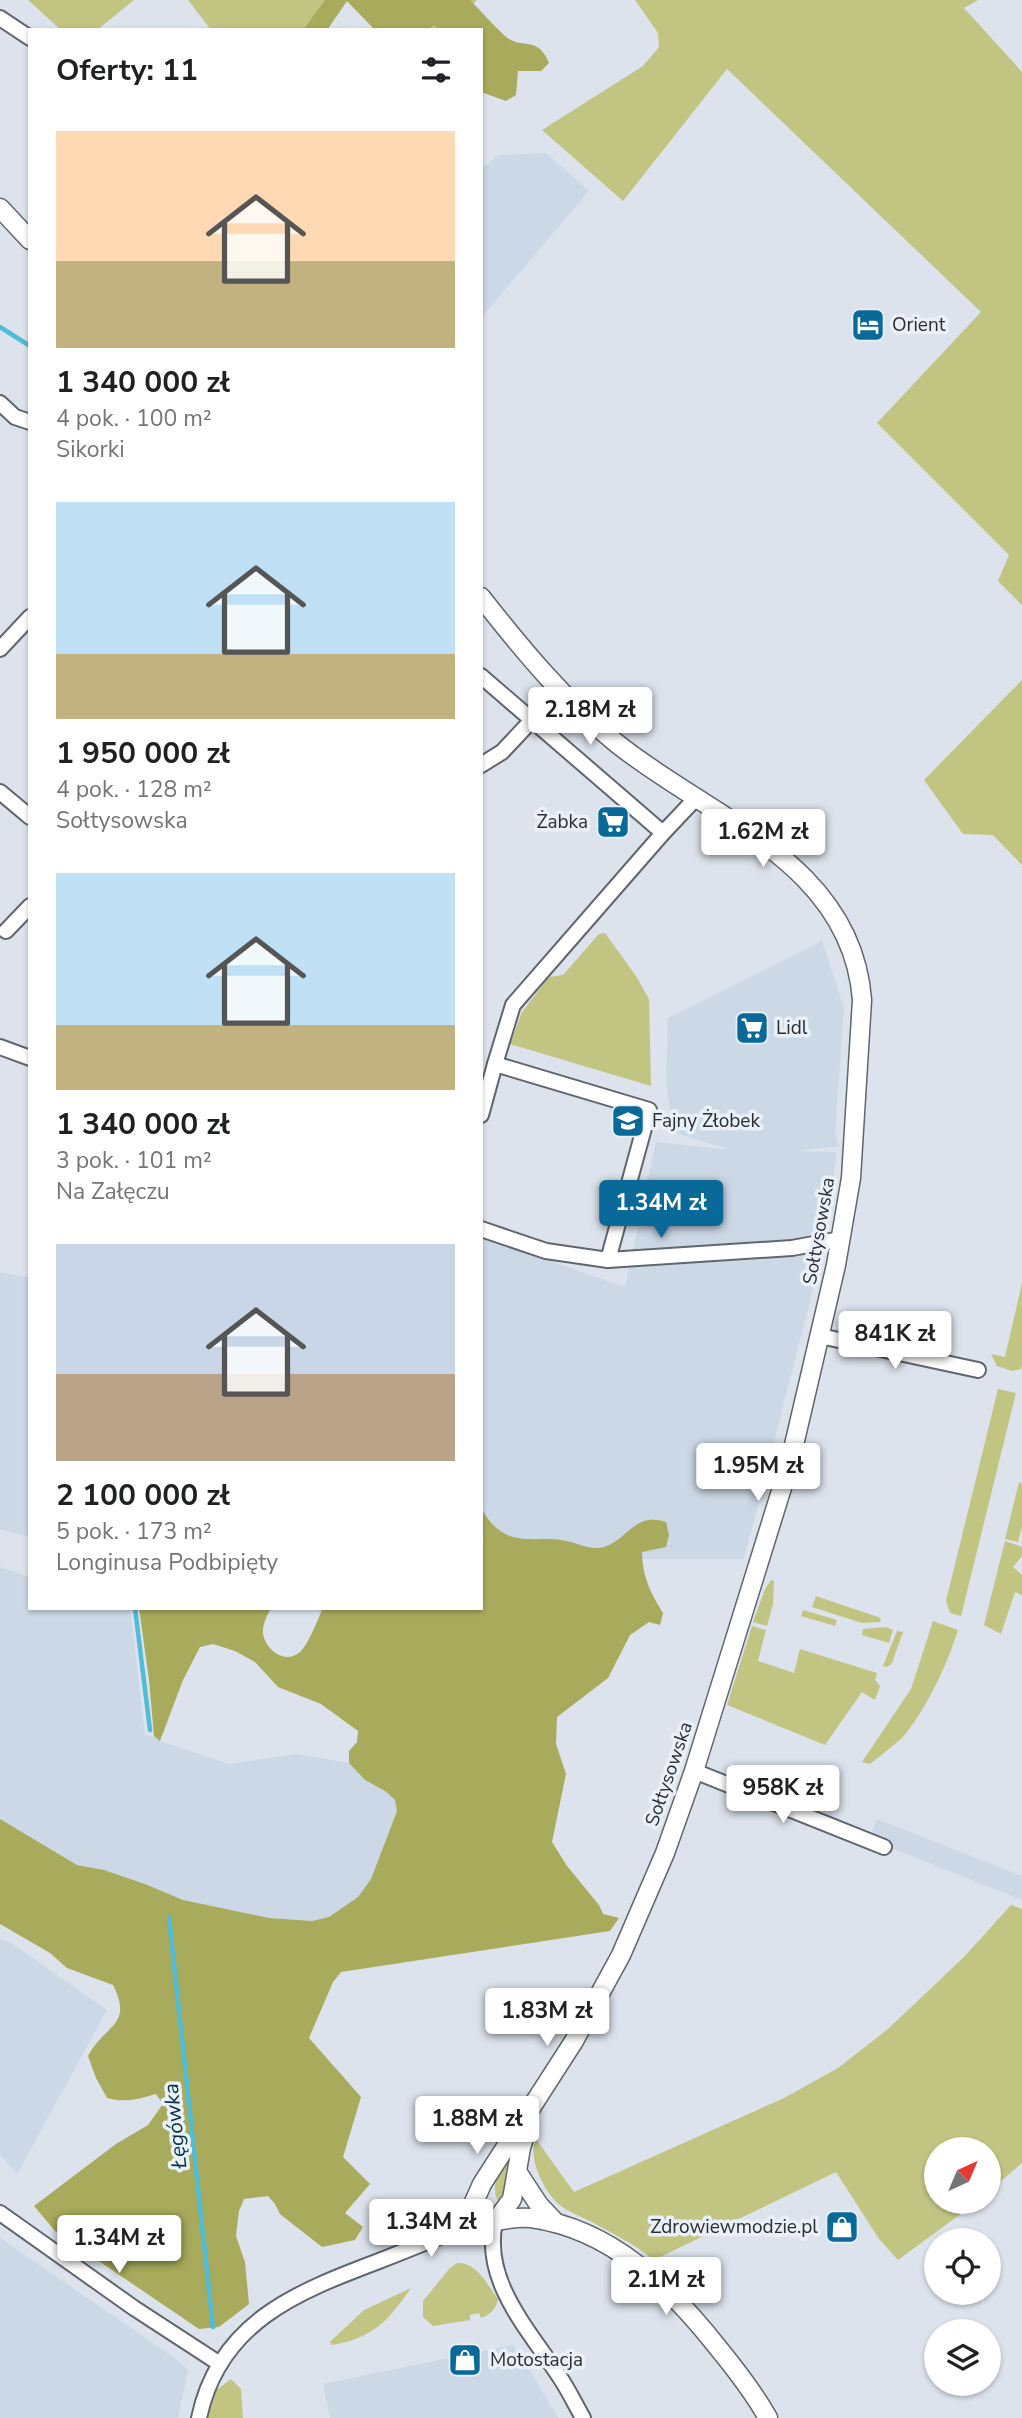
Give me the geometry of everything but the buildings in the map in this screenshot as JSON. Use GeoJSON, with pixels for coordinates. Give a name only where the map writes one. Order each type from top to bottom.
{"type":"FeatureCollection","features":[{"type":"Feature","properties":{"kind":"street"},"geometry":{"type":"LineString","coordinates":[[0,18],[28,37]]}},
{"type":"Feature","properties":{"kind":"street"},"geometry":{"type":"LineString","coordinates":[[0,208],[28,238]]}},
{"type":"Feature","properties":{"kind":"street"},"geometry":{"type":"LineString","coordinates":[[0,403],[15,417],[28,421]]}},
{"type":"Feature","properties":{"kind":"street","name":"Sołtysowska"},"geometry":{"type":"LineString","coordinates":[[463,2227],[492,2168],[533,2109],[586,2021],[621,1955],[665,1853],[694,1771],[790,1462],[820,1336],[851,1178],[862,1021],[861,984],[853,951],[835,914],[809,882],[765,845],[603,732],[566,697],[483,599]]}},
{"type":"Feature","properties":{"kind":"street"},"geometry":{"type":"LineString","coordinates":[[0,649],[28,619]]}},
{"type":"Feature","properties":{"kind":"street"},"geometry":{"type":"LineString","coordinates":[[483,678],[663,833]]}},
{"type":"Feature","properties":{"kind":"street"},"geometry":{"type":"LineString","coordinates":[[483,764],[502,752],[532,720]]}},
{"type":"Feature","properties":{"kind":"street"},"geometry":{"type":"LineString","coordinates":[[0,792],[28,815]]}},
{"type":"Feature","properties":{"kind":"street"},"geometry":{"type":"LineString","coordinates":[[483,1108],[513,1005],[697,797]]}},
{"type":"Feature","properties":{"kind":"street"},"geometry":{"type":"LineString","coordinates":[[6,931],[28,910]]}},
{"type":"Feature","properties":{"kind":"street"},"geometry":{"type":"LineString","coordinates":[[0,1047],[28,1057]]}},
{"type":"Feature","properties":{"kind":"street"},"geometry":{"type":"LineString","coordinates":[[495,1064],[649,1110],[608,1260]]}},
{"type":"Feature","properties":{"kind":"street"},"geometry":{"type":"LineString","coordinates":[[483,1229],[546,1251],[608,1260],[792,1248],[841,1239]]}},
{"type":"Feature","properties":{"kind":"street"},"geometry":{"type":"LineString","coordinates":[[820,1336],[978,1370]]}},
{"type":"Feature","properties":{"kind":"street"},"geometry":{"type":"LineString","coordinates":[[694,1771],[884,1847]]}},
{"type":"Feature","properties":{"kind":"street","name":"Sołtysowska"},"geometry":{"type":"LineString","coordinates":[[495,2222],[510,2204],[521,2148],[533,2109]]}},
{"type":"Feature","properties":{"kind":"street"},"geometry":{"type":"LineString","coordinates":[[518,2173],[531,2194],[556,2223]]}},
{"type":"Feature","properties":{"kind":"street"},"geometry":{"type":"LineString","coordinates":[[0,2213],[220,2364]]}},
{"type":"Feature","properties":{"kind":"street"},"geometry":{"type":"LineString","coordinates":[[199,2418],[220,2364],[239,2339],[260,2319],[303,2291],[463,2227],[528,2218],[556,2223],[583,2233],[644,2268],[692,2315],[755,2394],[768,2418]]}},
{"type":"Feature","properties":{"kind":"street"},"geometry":{"type":"LineString","coordinates":[[495,2222],[492,2236],[495,2259],[501,2283],[513,2310],[561,2378],[583,2418]]}},
{"type":"Feature","properties":{"kind":"shaded area"},"geometry":{"type":"Polygon","coordinates":[[[546,153],[589,191],[483,316],[483,167],[499,155],[546,153]]]}},
{"type":"Feature","properties":{"kind":"shaded area"},"geometry":{"type":"Polygon","coordinates":[[[822,941],[844,1008],[835,1134],[839,1146],[796,1151],[837,1152],[818,1270],[744,1559],[483,1559],[483,1238],[625,1287],[656,1142],[730,1150],[673,1132],[666,1081],[668,1018],[822,941]]]}},
{"type":"Feature","properties":{"kind":"shaded area"},"geometry":{"type":"Polygon","coordinates":[[[0,1272],[28,1278],[28,1536],[0,1529],[0,1272]]]}},
{"type":"Feature","properties":{"kind":"shaded area"},"geometry":{"type":"Polygon","coordinates":[[[0,1567],[28,1576],[28,1610],[130,1610],[145,1735],[229,1764],[297,1754],[349,1763],[365,1780],[395,1800],[397,1811],[371,1879],[358,1897],[329,1918],[312,1921],[269,1918],[183,1900],[104,1870],[77,1865],[0,1819],[0,1567]]]}},
{"type":"Feature","properties":{"kind":"shaded area"},"geometry":{"type":"Polygon","coordinates":[[[877,1819],[1022,1876],[1022,1900],[869,1839],[877,1819]]]}},
{"type":"Feature","properties":{"kind":"shaded area"},"geometry":{"type":"Polygon","coordinates":[[[0,1939],[11,1943],[107,2010],[17,2174],[0,2154],[0,1939]]]}},
{"type":"Feature","properties":{"kind":"shaded area"},"geometry":{"type":"Polygon","coordinates":[[[0,2238],[176,2359],[188,2370],[178,2418],[0,2418],[0,2238]]]}},
{"type":"Feature","properties":{"kind":"shaded area"},"geometry":{"type":"Polygon","coordinates":[[[512,2345],[521,2355],[558,2418],[330,2418],[323,2384],[512,2345]]]}},
{"type":"Feature","properties":{"kind":"green space"},"geometry":{"type":"Polygon","coordinates":[[[28,0],[134,0],[99,28],[59,28],[28,0]]]}},
{"type":"Feature","properties":{"kind":"green space"},"geometry":{"type":"Polygon","coordinates":[[[188,0],[477,0],[453,28],[374,28],[347,1],[328,28],[209,28],[188,0]]]}},
{"type":"Feature","properties":{"kind":"green space"},"geometry":{"type":"Polygon","coordinates":[[[325,0],[470,0],[505,36],[539,49],[549,63],[541,71],[518,71],[516,95],[506,101],[483,93],[483,28],[438,28],[434,25],[430,28],[373,28],[347,1],[328,28],[304,28],[325,0]]]}},
{"type":"Feature","properties":{"kind":"green space"},"geometry":{"type":"Polygon","coordinates":[[[635,0],[978,0],[964,8],[1022,72],[1022,605],[998,581],[1009,555],[877,423],[981,312],[727,69],[623,201],[542,130],[643,66],[659,47],[658,33],[635,0]]]}},
{"type":"Feature","properties":{"kind":"green space"},"geometry":{"type":"Polygon","coordinates":[[[1022,680],[1022,865],[993,835],[963,834],[924,780],[1022,680]]]}},
{"type":"Feature","properties":{"kind":"green space"},"geometry":{"type":"Polygon","coordinates":[[[605,933],[649,999],[651,1086],[510,1044],[522,1012],[549,977],[563,975],[599,934],[605,933]]]}},
{"type":"Feature","properties":{"kind":"green space"},"geometry":{"type":"Polygon","coordinates":[[[1022,1283],[1022,1365],[1021,1369],[1012,1371],[997,1366],[991,1354],[1005,1357],[1022,1283]]]}},
{"type":"Feature","properties":{"kind":"green space"},"geometry":{"type":"Polygon","coordinates":[[[998,1389],[1016,1393],[961,1616],[950,1613],[946,1601],[998,1389]]]}},
{"type":"Feature","properties":{"kind":"green space"},"geometry":{"type":"Polygon","coordinates":[[[1019,1482],[1022,1484],[1022,1526],[1018,1542],[1005,1539],[1019,1482]]]}},
{"type":"Feature","properties":{"kind":"green space"},"geometry":{"type":"Polygon","coordinates":[[[483,1511],[498,1530],[509,1536],[558,1540],[594,1548],[613,1543],[646,1520],[666,1522],[669,1535],[666,1547],[642,1552],[648,1584],[663,1613],[660,1625],[649,1622],[630,1635],[608,1678],[557,1717],[556,1744],[566,1774],[552,1842],[603,1914],[619,1918],[610,1931],[341,1972],[333,1982],[309,2038],[361,2097],[343,2157],[370,2184],[345,2213],[363,2227],[355,2240],[322,2247],[280,2214],[268,2196],[244,2199],[239,2211],[236,2236],[245,2262],[249,2304],[219,2327],[199,2329],[56,2232],[34,2206],[116,2144],[148,2125],[163,2104],[156,2094],[126,2100],[107,2098],[96,2078],[88,2056],[119,2017],[119,1999],[113,1985],[67,1968],[50,1953],[0,1924],[0,1819],[77,1865],[104,1870],[183,1900],[269,1918],[312,1921],[329,1917],[358,1897],[371,1879],[397,1811],[395,1800],[365,1780],[349,1763],[349,1751],[357,1742],[358,1731],[321,1704],[278,1687],[255,1662],[235,1651],[213,1644],[200,1647],[183,1680],[160,1741],[154,1736],[139,1610],[270,1610],[263,1627],[265,1640],[277,1654],[288,1657],[303,1649],[322,1610],[483,1610],[483,1511]]]}},
{"type":"Feature","properties":{"kind":"green space"},"geometry":{"type":"Polygon","coordinates":[[[1005,1541],[1022,1547],[1022,1556],[1013,1567],[1022,1575],[1022,1595],[1015,1592],[1001,1634],[984,1625],[1005,1541]]]}},
{"type":"Feature","properties":{"kind":"green space"},"geometry":{"type":"Polygon","coordinates":[[[771,1580],[774,1581],[773,1604],[767,1626],[753,1622],[771,1580]]]}},
{"type":"Feature","properties":{"kind":"green space"},"geometry":{"type":"Polygon","coordinates":[[[816,1596],[881,1618],[880,1622],[862,1623],[812,1607],[816,1596]]]}},
{"type":"Feature","properties":{"kind":"green space"},"geometry":{"type":"Polygon","coordinates":[[[803,1610],[837,1620],[835,1626],[801,1616],[803,1610]]]}},
{"type":"Feature","properties":{"kind":"green space"},"geometry":{"type":"Polygon","coordinates":[[[933,1621],[958,1630],[937,1683],[923,1709],[903,1736],[870,1764],[862,1762],[911,1689],[933,1621]]]}},
{"type":"Feature","properties":{"kind":"green space"},"geometry":{"type":"Polygon","coordinates":[[[752,1626],[766,1630],[758,1661],[794,1673],[800,1649],[877,1673],[875,1680],[880,1686],[875,1700],[862,1692],[825,1745],[727,1705],[752,1626]]]}},
{"type":"Feature","properties":{"kind":"green space"},"geometry":{"type":"Polygon","coordinates":[[[886,1627],[893,1630],[889,1643],[862,1635],[863,1629],[886,1627]]]}},
{"type":"Feature","properties":{"kind":"green space"},"geometry":{"type":"Polygon","coordinates":[[[897,1631],[903,1632],[892,1663],[887,1667],[883,1666],[897,1631]]]}},
{"type":"Feature","properties":{"kind":"green space"},"geometry":{"type":"Polygon","coordinates":[[[1011,1905],[1022,1909],[1022,2163],[1001,2181],[1001,2137],[924,2137],[924,2214],[961,2214],[942,2228],[924,2228],[924,2241],[898,2260],[879,2239],[836,2172],[654,2260],[623,2239],[564,2208],[555,2201],[544,2185],[534,2156],[536,2139],[574,2192],[784,2098],[838,2068],[888,2029],[964,1957],[1011,1905]]]}},
{"type":"Feature","properties":{"kind":"green space"},"geometry":{"type":"Polygon","coordinates":[[[509,2158],[508,2182],[499,2203],[495,2185],[509,2158]]]}},
{"type":"Feature","properties":{"kind":"green space"},"geometry":{"type":"Polygon","coordinates":[[[457,2263],[476,2270],[498,2299],[497,2303],[492,2311],[481,2318],[479,2313],[470,2315],[470,2320],[433,2326],[423,2317],[423,2301],[457,2263]]]}},
{"type":"Feature","properties":{"kind":"green space"},"geometry":{"type":"Polygon","coordinates":[[[411,2288],[387,2319],[369,2333],[332,2345],[330,2342],[364,2310],[411,2288]]]}},
{"type":"Feature","properties":{"kind":"green space"},"geometry":{"type":"Polygon","coordinates":[[[231,2379],[241,2389],[243,2418],[207,2418],[214,2392],[231,2379]]]}},
{"type":"Feature","properties":{"kind":"waterway","name":"Łęgówka"},"geometry":{"type":"LineString","coordinates":[[0,327],[28,345]]}},
{"type":"Feature","properties":{"kind":"waterway","name":"Łęgówka"},"geometry":{"type":"LineString","coordinates":[[135,1610],[150,1730]]}},
{"type":"Feature","properties":{"kind":"waterway","name":"Łęgówka"},"geometry":{"type":"LineString","coordinates":[[169,1918],[213,2327]]}},
{"type":"Feature","properties":{"kind":"place","name":"Orient"},"geometry":{"type":"Point","coordinates":[868,325]}},
{"type":"Feature","properties":{"kind":"place","name":"Żabka"},"geometry":{"type":"Point","coordinates":[613,822]}},
{"type":"Feature","properties":{"kind":"place","name":"Lidl"},"geometry":{"type":"Point","coordinates":[752,1028]}},
{"type":"Feature","properties":{"kind":"place","name":"Fajny Żłobek"},"geometry":{"type":"Point","coordinates":[628,1121]}},
{"type":"Feature","properties":{"kind":"place","name":"Zdrowiewmodzie.pl"},"geometry":{"type":"Point","coordinates":[842,2227]}},
{"type":"Feature","properties":{"kind":"place","name":"Motostacja"},"geometry":{"type":"Point","coordinates":[465,2360]}}]}
